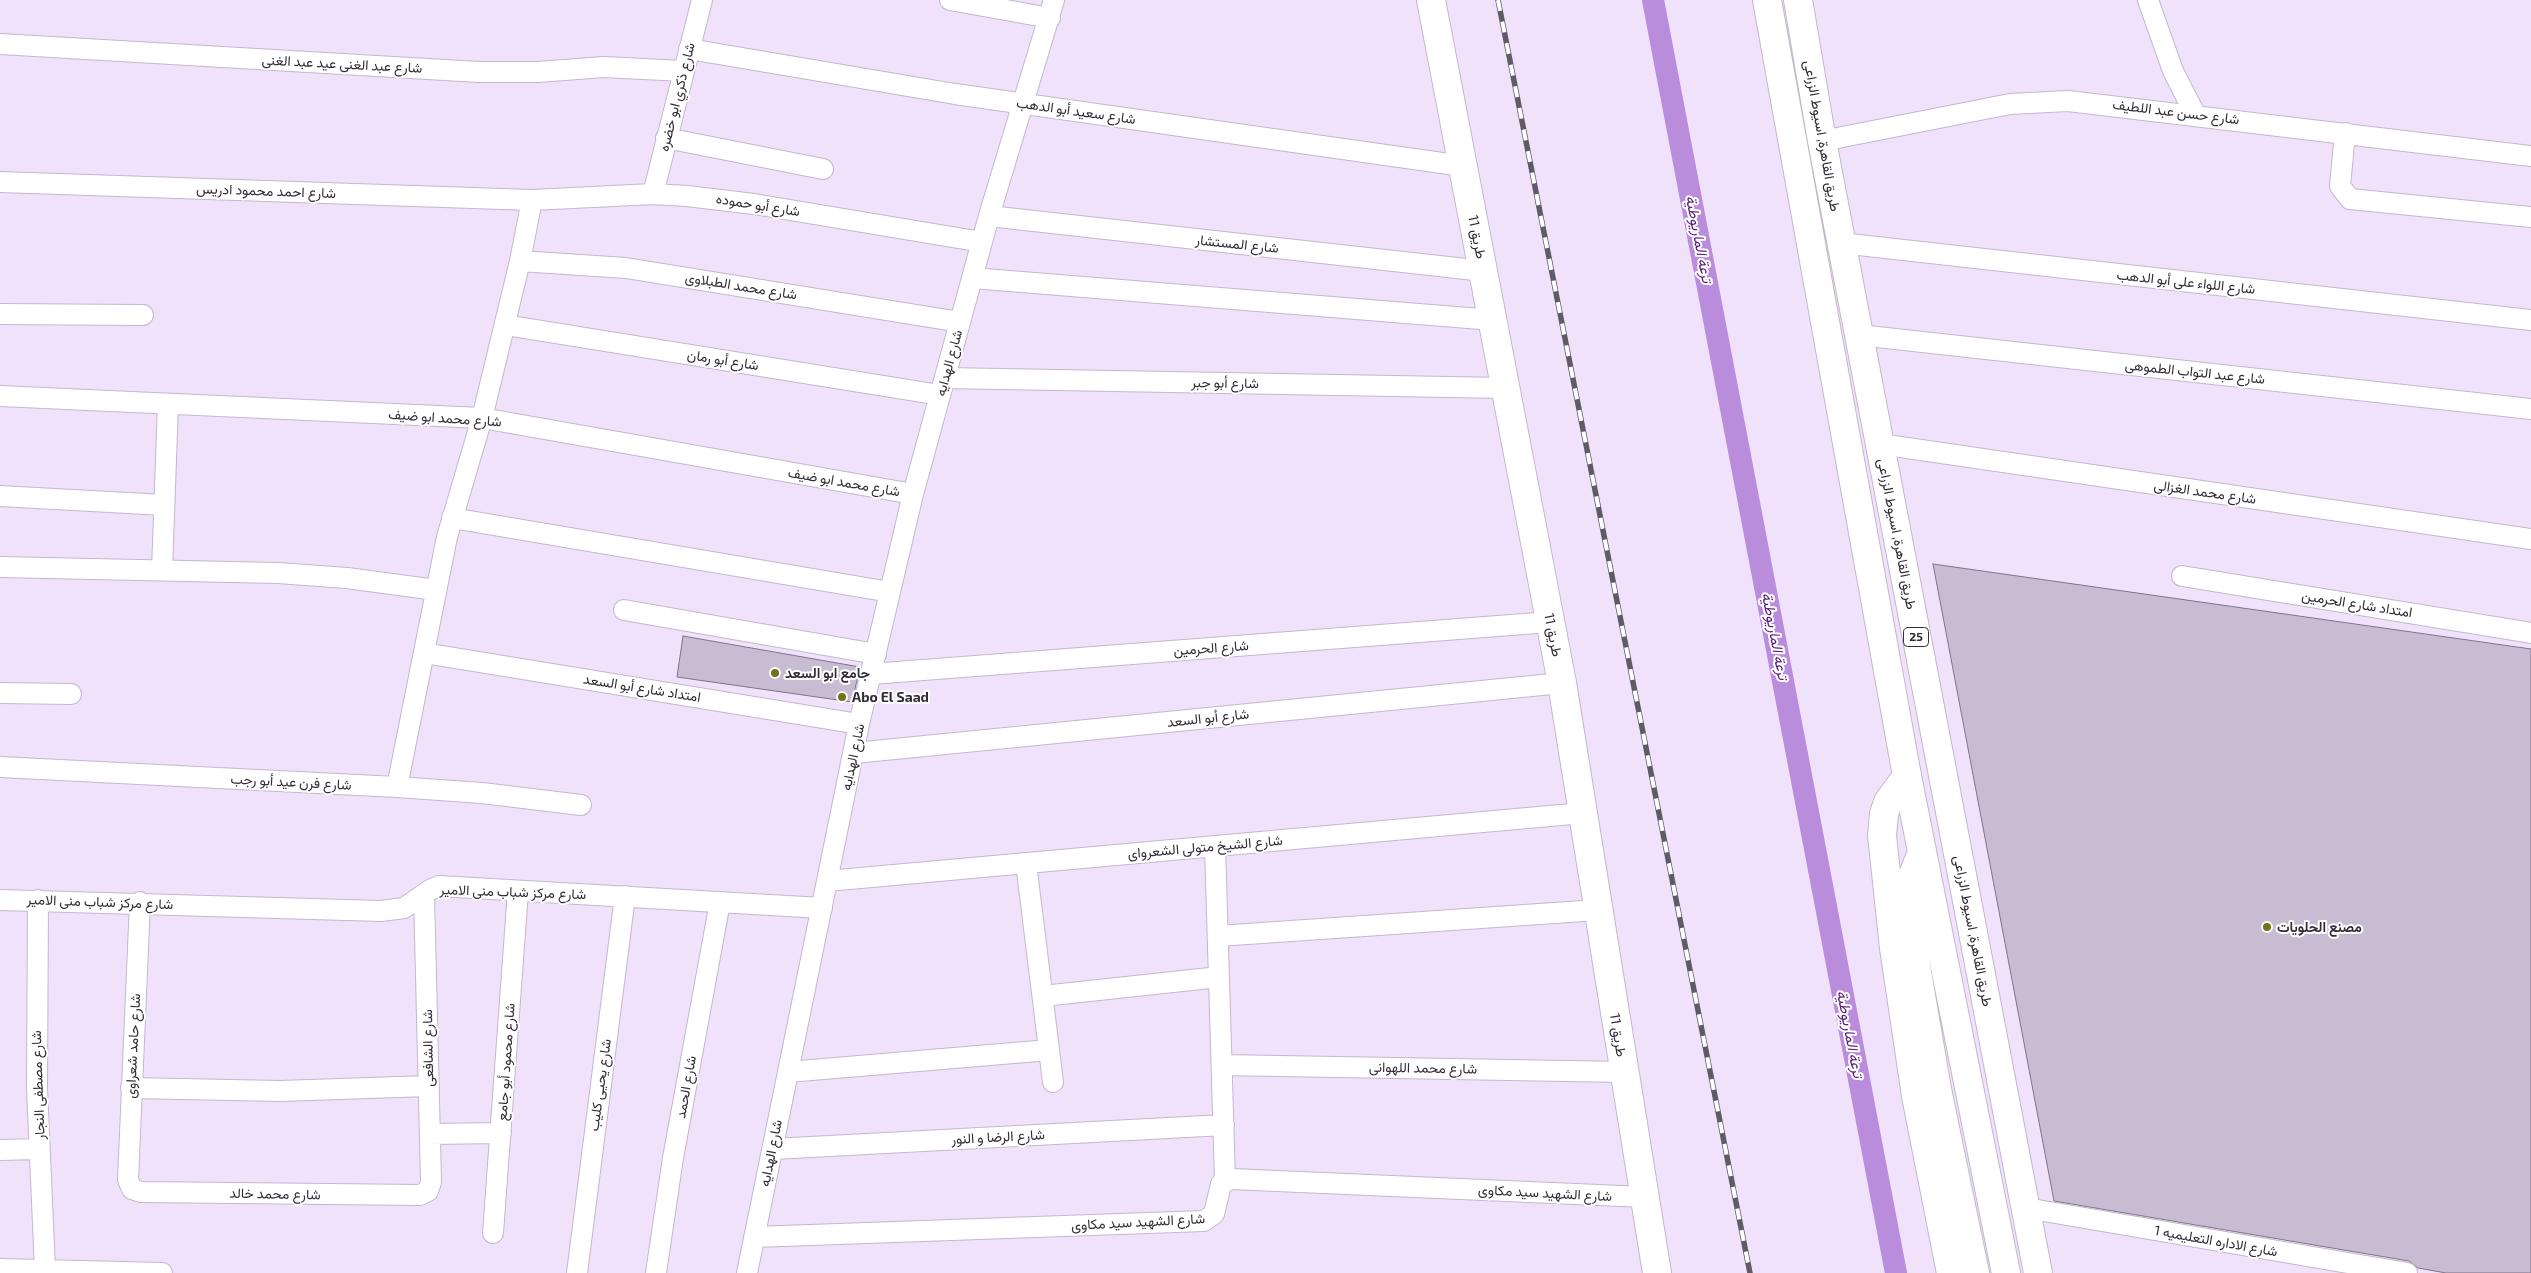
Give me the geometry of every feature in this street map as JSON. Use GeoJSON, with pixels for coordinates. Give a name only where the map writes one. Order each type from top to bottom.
{"type":"FeatureCollection","features":[{"type":"Feature","properties":{"kind":"main road","name":"طريق 11"},"geometry":{"type":"LineString","coordinates":[[1431,0],[1562,683],[1656,1273]]}},
{"type":"Feature","properties":{"kind":"main road","name":"طريق القاهرة, اسيوط الزراعى"},"geometry":{"type":"LineString","coordinates":[[1767,0],[1907,776],[2006,1273]]}},
{"type":"Feature","properties":{"kind":"main road","name":"طريق القاهرة, اسيوط الزراعى"},"geometry":{"type":"LineString","coordinates":[[1798,0],[1841,243],[2038,1273]]}},
{"type":"Feature","properties":{"kind":"main road"},"geometry":{"type":"LineString","coordinates":[[1907,776],[1888,802],[1884,814],[1882,835],[1894,948],[1916,1096],[1951,1273]]}},
{"type":"Feature","properties":{"kind":"main road"},"geometry":{"type":"LineString","coordinates":[[1922,851],[1912,878],[1910,895],[1916,966],[1937,1089],[1975,1273]]}},
{"type":"Feature","properties":{"kind":"street","name":"شارع ذكري ابو خضره"},"geometry":{"type":"LineString","coordinates":[[653,194],[702,0]]}},
{"type":"Feature","properties":{"kind":"street"},"geometry":{"type":"LineString","coordinates":[[950,0],[1052,9]]}},
{"type":"Feature","properties":{"kind":"street"},"geometry":{"type":"LineString","coordinates":[[2148,0],[2173,71],[2195,114]]}},
{"type":"Feature","properties":{"kind":"street","name":"شارع الهدايه"},"geometry":{"type":"LineString","coordinates":[[747,1273],[860,724],[913,494],[989,216],[1052,9]]}},
{"type":"Feature","properties":{"kind":"street","name":"شارع عبد الغنى عيد عبد الغنى"},"geometry":{"type":"LineString","coordinates":[[0,44],[479,72],[538,72],[604,67],[683,71]]}},
{"type":"Feature","properties":{"kind":"street","name":"شارع سعيد أبو الدهب"},"geometry":{"type":"LineString","coordinates":[[689,49],[1024,104],[1463,166]]}},
{"type":"Feature","properties":{"kind":"street","name":"شارع حسن عبد اللطيف"},"geometry":{"type":"LineString","coordinates":[[1822,141],[2033,101],[2077,102],[2195,114],[2531,156]]}},
{"type":"Feature","properties":{"kind":"street"},"geometry":{"type":"LineString","coordinates":[[2345,133],[2340,186],[2350,198],[2531,217]]}},
{"type":"Feature","properties":{"kind":"street"},"geometry":{"type":"LineString","coordinates":[[666,138],[823,168]]}},
{"type":"Feature","properties":{"kind":"street","name":"شارع احمد محمود ادريس"},"geometry":{"type":"LineString","coordinates":[[0,182],[532,200]]}},
{"type":"Feature","properties":{"kind":"street","name":"شارع أبو حموده"},"geometry":{"type":"LineString","coordinates":[[532,200],[653,194],[745,203],[982,242]]}},
{"type":"Feature","properties":{"kind":"street"},"geometry":{"type":"LineString","coordinates":[[397,787],[452,518],[482,418],[520,261],[532,200]]}},
{"type":"Feature","properties":{"kind":"street","name":"شارع المستشار"},"geometry":{"type":"LineString","coordinates":[[989,216],[1484,271]]}},
{"type":"Feature","properties":{"kind":"street","name":"شارع اللواء على أبو الدهب"},"geometry":{"type":"LineString","coordinates":[[1841,243],[2531,320]]}},
{"type":"Feature","properties":{"kind":"street","name":"شارع محمد الطبلاوى"},"geometry":{"type":"LineString","coordinates":[[520,261],[626,268],[960,322]]}},
{"type":"Feature","properties":{"kind":"street"},"geometry":{"type":"LineString","coordinates":[[972,278],[1493,320]]}},
{"type":"Feature","properties":{"kind":"street"},"geometry":{"type":"LineString","coordinates":[[0,314],[143,315]]}},
{"type":"Feature","properties":{"kind":"street","name":"شارع أبو رمان"},"geometry":{"type":"LineString","coordinates":[[505,325],[943,386]]}},
{"type":"Feature","properties":{"kind":"street","name":"شارع عبد التواب الطموهى"},"geometry":{"type":"LineString","coordinates":[[1859,335],[2531,409]]}},
{"type":"Feature","properties":{"kind":"street","name":"شارع أبو جبر"},"geometry":{"type":"LineString","coordinates":[[943,386],[1506,388]]}},
{"type":"Feature","properties":{"kind":"street","name":"شارع محمد ابو ضيف"},"geometry":{"type":"LineString","coordinates":[[0,396],[482,418],[913,494]]}},
{"type":"Feature","properties":{"kind":"street"},"geometry":{"type":"LineString","coordinates":[[162,570],[168,404]]}},
{"type":"Feature","properties":{"kind":"street","name":"شارع محمد الغزالى"},"geometry":{"type":"LineString","coordinates":[[1880,444],[2531,539]]}},
{"type":"Feature","properties":{"kind":"street"},"geometry":{"type":"LineString","coordinates":[[0,496],[164,505]]}},
{"type":"Feature","properties":{"kind":"street"},"geometry":{"type":"LineString","coordinates":[[452,518],[890,592]]}},
{"type":"Feature","properties":{"kind":"street"},"geometry":{"type":"LineString","coordinates":[[0,566],[312,575],[436,590]]}},
{"type":"Feature","properties":{"kind":"street","name":"امتداد شارع الحرمين"},"geometry":{"type":"LineString","coordinates":[[2182,576],[2531,633]]}},
{"type":"Feature","properties":{"kind":"street"},"geometry":{"type":"LineString","coordinates":[[624,610],[876,654]]}},
{"type":"Feature","properties":{"kind":"street","name":"شارع الحرمين"},"geometry":{"type":"LineString","coordinates":[[871,674],[1550,622]]}},
{"type":"Feature","properties":{"kind":"street","name":"امتداد شارع أبو السعد"},"geometry":{"type":"LineString","coordinates":[[424,653],[860,724]]}},
{"type":"Feature","properties":{"kind":"street","name":"شارع أبو السعد"},"geometry":{"type":"LineString","coordinates":[[854,753],[1562,683]]}},
{"type":"Feature","properties":{"kind":"street"},"geometry":{"type":"LineString","coordinates":[[0,693],[71,694]]}},
{"type":"Feature","properties":{"kind":"street","name":"شارع فرن عيد أبو رجب"},"geometry":{"type":"LineString","coordinates":[[0,766],[397,787],[482,793],[582,805]]}},
{"type":"Feature","properties":{"kind":"street","name":"شارع الشيخ متولى الشعرواى"},"geometry":{"type":"LineString","coordinates":[[827,881],[1583,813]]}},
{"type":"Feature","properties":{"kind":"street"},"geometry":{"type":"LineString","coordinates":[[1215,846],[1225,1180]]}},
{"type":"Feature","properties":{"kind":"street"},"geometry":{"type":"LineString","coordinates":[[1026,863],[1053,1082]]}},
{"type":"Feature","properties":{"kind":"street","name":"شارع مركز شباب منى الامير"},"geometry":{"type":"LineString","coordinates":[[0,900],[140,902],[381,911],[404,908],[424,894],[440,886],[822,908]]}},
{"type":"Feature","properties":{"kind":"street","name":"شارع محمود أبو جامع"},"geometry":{"type":"LineString","coordinates":[[493,1233],[518,891]]}},
{"type":"Feature","properties":{"kind":"street","name":"شارع الشافعى"},"geometry":{"type":"LineString","coordinates":[[420,1195],[425,1194],[430,1186],[424,894]]}},
{"type":"Feature","properties":{"kind":"street","name":"شارع يحيى كليب"},"geometry":{"type":"LineString","coordinates":[[577,1273],[625,896]]}},
{"type":"Feature","properties":{"kind":"street","name":"شارع مصطفى النجار"},"geometry":{"type":"LineString","coordinates":[[38,900],[36,1030],[45,1270]]}},
{"type":"Feature","properties":{"kind":"street","name":"شارع حامد شعراوى"},"geometry":{"type":"LineString","coordinates":[[132,1189],[128,1180],[140,902]]}},
{"type":"Feature","properties":{"kind":"street","name":"شارع الحمد"},"geometry":{"type":"LineString","coordinates":[[656,1273],[673,1158],[720,902]]}},
{"type":"Feature","properties":{"kind":"street"},"geometry":{"type":"LineString","coordinates":[[1218,936],[1598,910]]}},
{"type":"Feature","properties":{"kind":"street"},"geometry":{"type":"LineString","coordinates":[[1042,996],[1219,977]]}},
{"type":"Feature","properties":{"kind":"street"},"geometry":{"type":"LineString","coordinates":[[788,1072],[1049,1050]]}},
{"type":"Feature","properties":{"kind":"street","name":"شارع محمد اللهوانى"},"geometry":{"type":"LineString","coordinates":[[1222,1065],[1624,1072]]}},
{"type":"Feature","properties":{"kind":"street"},"geometry":{"type":"LineString","coordinates":[[131,1088],[280,1090],[429,1086]]}},
{"type":"Feature","properties":{"kind":"street","name":"شارع الرضا و النور"},"geometry":{"type":"LineString","coordinates":[[772,1149],[1224,1125]]}},
{"type":"Feature","properties":{"kind":"street"},"geometry":{"type":"LineString","coordinates":[[430,1134],[501,1133]]}},
{"type":"Feature","properties":{"kind":"street"},"geometry":{"type":"LineString","coordinates":[[0,1150],[39,1149]]}},
{"type":"Feature","properties":{"kind":"street","name":"شارع الشهيد سيد مكاوى"},"geometry":{"type":"LineString","coordinates":[[754,1237],[1204,1221],[1214,1214],[1219,1190],[1225,1180],[1231,1179],[1644,1197]]}},
{"type":"Feature","properties":{"kind":"street","name":"شارع محمد خالد"},"geometry":{"type":"LineString","coordinates":[[132,1189],[142,1192],[420,1195]]}},
{"type":"Feature","properties":{"kind":"street","name":"شارع الاداره التعليميه 1"},"geometry":{"type":"LineString","coordinates":[[2026,1208],[2407,1273]]}},
{"type":"Feature","properties":{"kind":"street"},"geometry":{"type":"LineString","coordinates":[[0,1269],[162,1273]]}},
{"type":"Feature","properties":{"kind":"building","name":"مصنع الحلويات"},"geometry":{"type":"Polygon","coordinates":[[[1933,564],[2531,649],[2531,1273],[2446,1273],[2418,1268],[2409,1261],[2054,1201],[1933,564]]]}},
{"type":"Feature","properties":{"kind":"building","name":"جامع ابو السعد"},"geometry":{"type":"Polygon","coordinates":[[[683,636],[860,667],[852,702],[677,677],[683,636]]]}},
{"type":"Feature","properties":{"kind":"waterway","name":"ترعة الماريوطية"},"geometry":{"type":"LineString","coordinates":[[1653,0],[1896,1273]]}},
{"type":"Feature","properties":{"kind":"railway"},"geometry":{"type":"LineString","coordinates":[[1498,0],[1750,1273]]}},
{"type":"Feature","properties":{"kind":"place","name":"جامع ابو السعد"},"geometry":{"type":"Point","coordinates":[775,673]}},
{"type":"Feature","properties":{"kind":"place","name":"Abo El Saad"},"geometry":{"type":"Point","coordinates":[842,697]}},
{"type":"Feature","properties":{"kind":"place","name":"مصنع الحلويات"},"geometry":{"type":"Point","coordinates":[2267,927]}}]}
